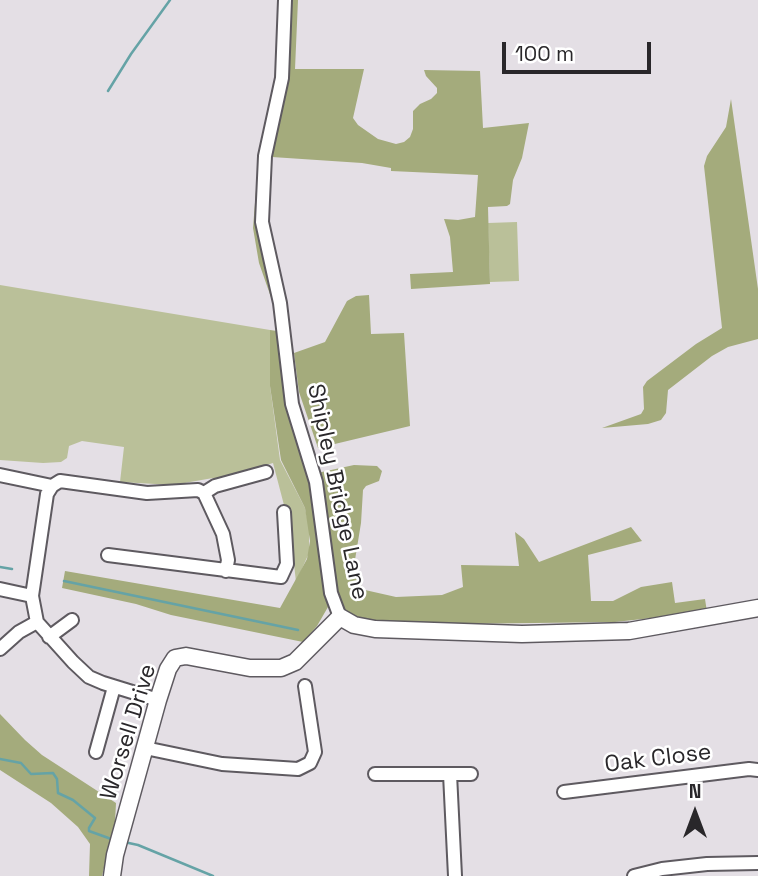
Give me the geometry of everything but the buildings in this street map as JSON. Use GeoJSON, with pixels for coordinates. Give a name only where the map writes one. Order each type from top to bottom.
{"type":"FeatureCollection","features":[{"type":"Feature","properties":{"kind":"street","name":"Shipley Bridge Lane"},"geometry":{"type":"LineString","coordinates":[[285,0],[282,78],[265,156],[262,226],[280,303],[292,404],[316,482],[331,593],[340,617],[354,625],[375,629],[522,634],[629,631],[758,608]]}},
{"type":"Feature","properties":{"kind":"street"},"geometry":{"type":"LineString","coordinates":[[204,493],[215,486],[266,472]]}},
{"type":"Feature","properties":{"kind":"street"},"geometry":{"type":"LineString","coordinates":[[0,475],[52,486]]}},
{"type":"Feature","properties":{"kind":"street"},"geometry":{"type":"LineString","coordinates":[[158,699],[114,687],[84,673],[37,622],[32,596],[47,494],[52,486],[60,481],[147,494],[198,491],[204,493],[223,534],[228,560],[226,571]]}},
{"type":"Feature","properties":{"kind":"street"},"geometry":{"type":"LineString","coordinates":[[108,555],[281,577],[287,564],[284,512]]}},
{"type":"Feature","properties":{"kind":"street"},"geometry":{"type":"LineString","coordinates":[[0,589],[32,596]]}},
{"type":"Feature","properties":{"kind":"street","name":"Worsell Drive"},"geometry":{"type":"LineString","coordinates":[[112,876],[115,855],[158,699],[168,669],[176,659],[197,657],[248,674],[281,668],[295,663],[340,617]]}},
{"type":"Feature","properties":{"kind":"street"},"geometry":{"type":"LineString","coordinates":[[50,637],[72,620]]}},
{"type":"Feature","properties":{"kind":"street"},"geometry":{"type":"LineString","coordinates":[[0,649],[19,632],[37,622]]}},
{"type":"Feature","properties":{"kind":"street"},"geometry":{"type":"LineString","coordinates":[[96,751],[114,687]]}},
{"type":"Feature","properties":{"kind":"street"},"geometry":{"type":"LineString","coordinates":[[145,748],[222,764],[315,768],[315,741],[305,687]]}},
{"type":"Feature","properties":{"kind":"street","name":"Oak Close"},"geometry":{"type":"LineString","coordinates":[[564,792],[758,770]]}},
{"type":"Feature","properties":{"kind":"street"},"geometry":{"type":"LineString","coordinates":[[375,774],[471,774]]}},
{"type":"Feature","properties":{"kind":"street"},"geometry":{"type":"LineString","coordinates":[[450,774],[455,876]]}},
{"type":"Feature","properties":{"kind":"street"},"geometry":{"type":"LineString","coordinates":[[634,876],[662,869],[707,864],[758,863]]}},
{"type":"Feature","properties":{"kind":"green space"},"geometry":{"type":"Polygon","coordinates":[[[287,0],[298,0],[295,69],[364,69],[353,118],[358,125],[378,139],[396,144],[410,137],[413,111],[437,93],[437,88],[424,70],[480,71],[483,128],[529,123],[522,158],[513,180],[510,204],[488,207],[490,284],[411,289],[410,274],[453,272],[450,237],[444,219],[475,217],[478,175],[391,171],[391,168],[362,163],[272,157],[284,87],[287,0]]]}},
{"type":"Feature","properties":{"kind":"green space"},"geometry":{"type":"Polygon","coordinates":[[[731,99],[758,289],[758,339],[728,347],[712,356],[668,390],[666,413],[661,420],[648,424],[602,428],[641,414],[644,409],[643,387],[647,381],[722,328],[704,166],[707,156],[726,127],[731,99]]]}},
{"type":"Feature","properties":{"kind":"green space"},"geometry":{"type":"Polygon","coordinates":[[[256,190],[258,220],[275,298],[274,306],[259,263],[253,228],[256,190]]]}},
{"type":"Feature","properties":{"kind":"green space"},"geometry":{"type":"Polygon","coordinates":[[[517,222],[519,281],[490,282],[488,223],[517,222]]]}},
{"type":"Feature","properties":{"kind":"green space"},"geometry":{"type":"Polygon","coordinates":[[[0,285],[270,330],[270,386],[280,460],[305,508],[309,527],[309,553],[296,582],[290,528],[273,463],[218,480],[213,478],[173,485],[120,482],[124,447],[82,441],[69,446],[67,458],[61,462],[0,460],[0,285]]]}},
{"type":"Feature","properties":{"kind":"green space"},"geometry":{"type":"Polygon","coordinates":[[[369,295],[371,334],[404,333],[410,426],[318,448],[299,392],[294,353],[325,342],[347,301],[356,296],[369,295]]]}},
{"type":"Feature","properties":{"kind":"green space"},"geometry":{"type":"Polygon","coordinates":[[[270,330],[277,331],[285,389],[308,475],[354,465],[377,466],[382,471],[379,481],[363,490],[354,566],[356,579],[365,590],[396,597],[442,595],[463,587],[461,565],[519,566],[515,532],[524,539],[539,562],[631,527],[642,541],[588,555],[591,601],[613,601],[641,587],[672,582],[675,603],[705,599],[707,612],[615,622],[373,625],[358,619],[339,605],[328,607],[303,642],[171,615],[136,604],[62,588],[65,571],[280,608],[307,559],[310,541],[305,508],[281,460],[270,386],[270,330]]]}},
{"type":"Feature","properties":{"kind":"green space"},"geometry":{"type":"Polygon","coordinates":[[[0,714],[42,755],[116,803],[115,822],[102,876],[89,876],[90,844],[78,827],[51,803],[0,770],[0,714]]]}},
{"type":"Feature","properties":{"kind":"waterway"},"geometry":{"type":"LineString","coordinates":[[108,91],[170,0]]}},
{"type":"Feature","properties":{"kind":"waterway"},"geometry":{"type":"LineString","coordinates":[[0,567],[12,569]]}},
{"type":"Feature","properties":{"kind":"waterway"},"geometry":{"type":"LineString","coordinates":[[64,581],[298,630]]}},
{"type":"Feature","properties":{"kind":"waterway"},"geometry":{"type":"LineString","coordinates":[[0,759],[21,763],[31,774],[53,773],[57,779],[58,793],[73,800],[95,818],[89,831],[114,840]]}},
{"type":"Feature","properties":{"kind":"waterway"},"geometry":{"type":"LineString","coordinates":[[124,842],[138,845],[213,876]]}}]}
